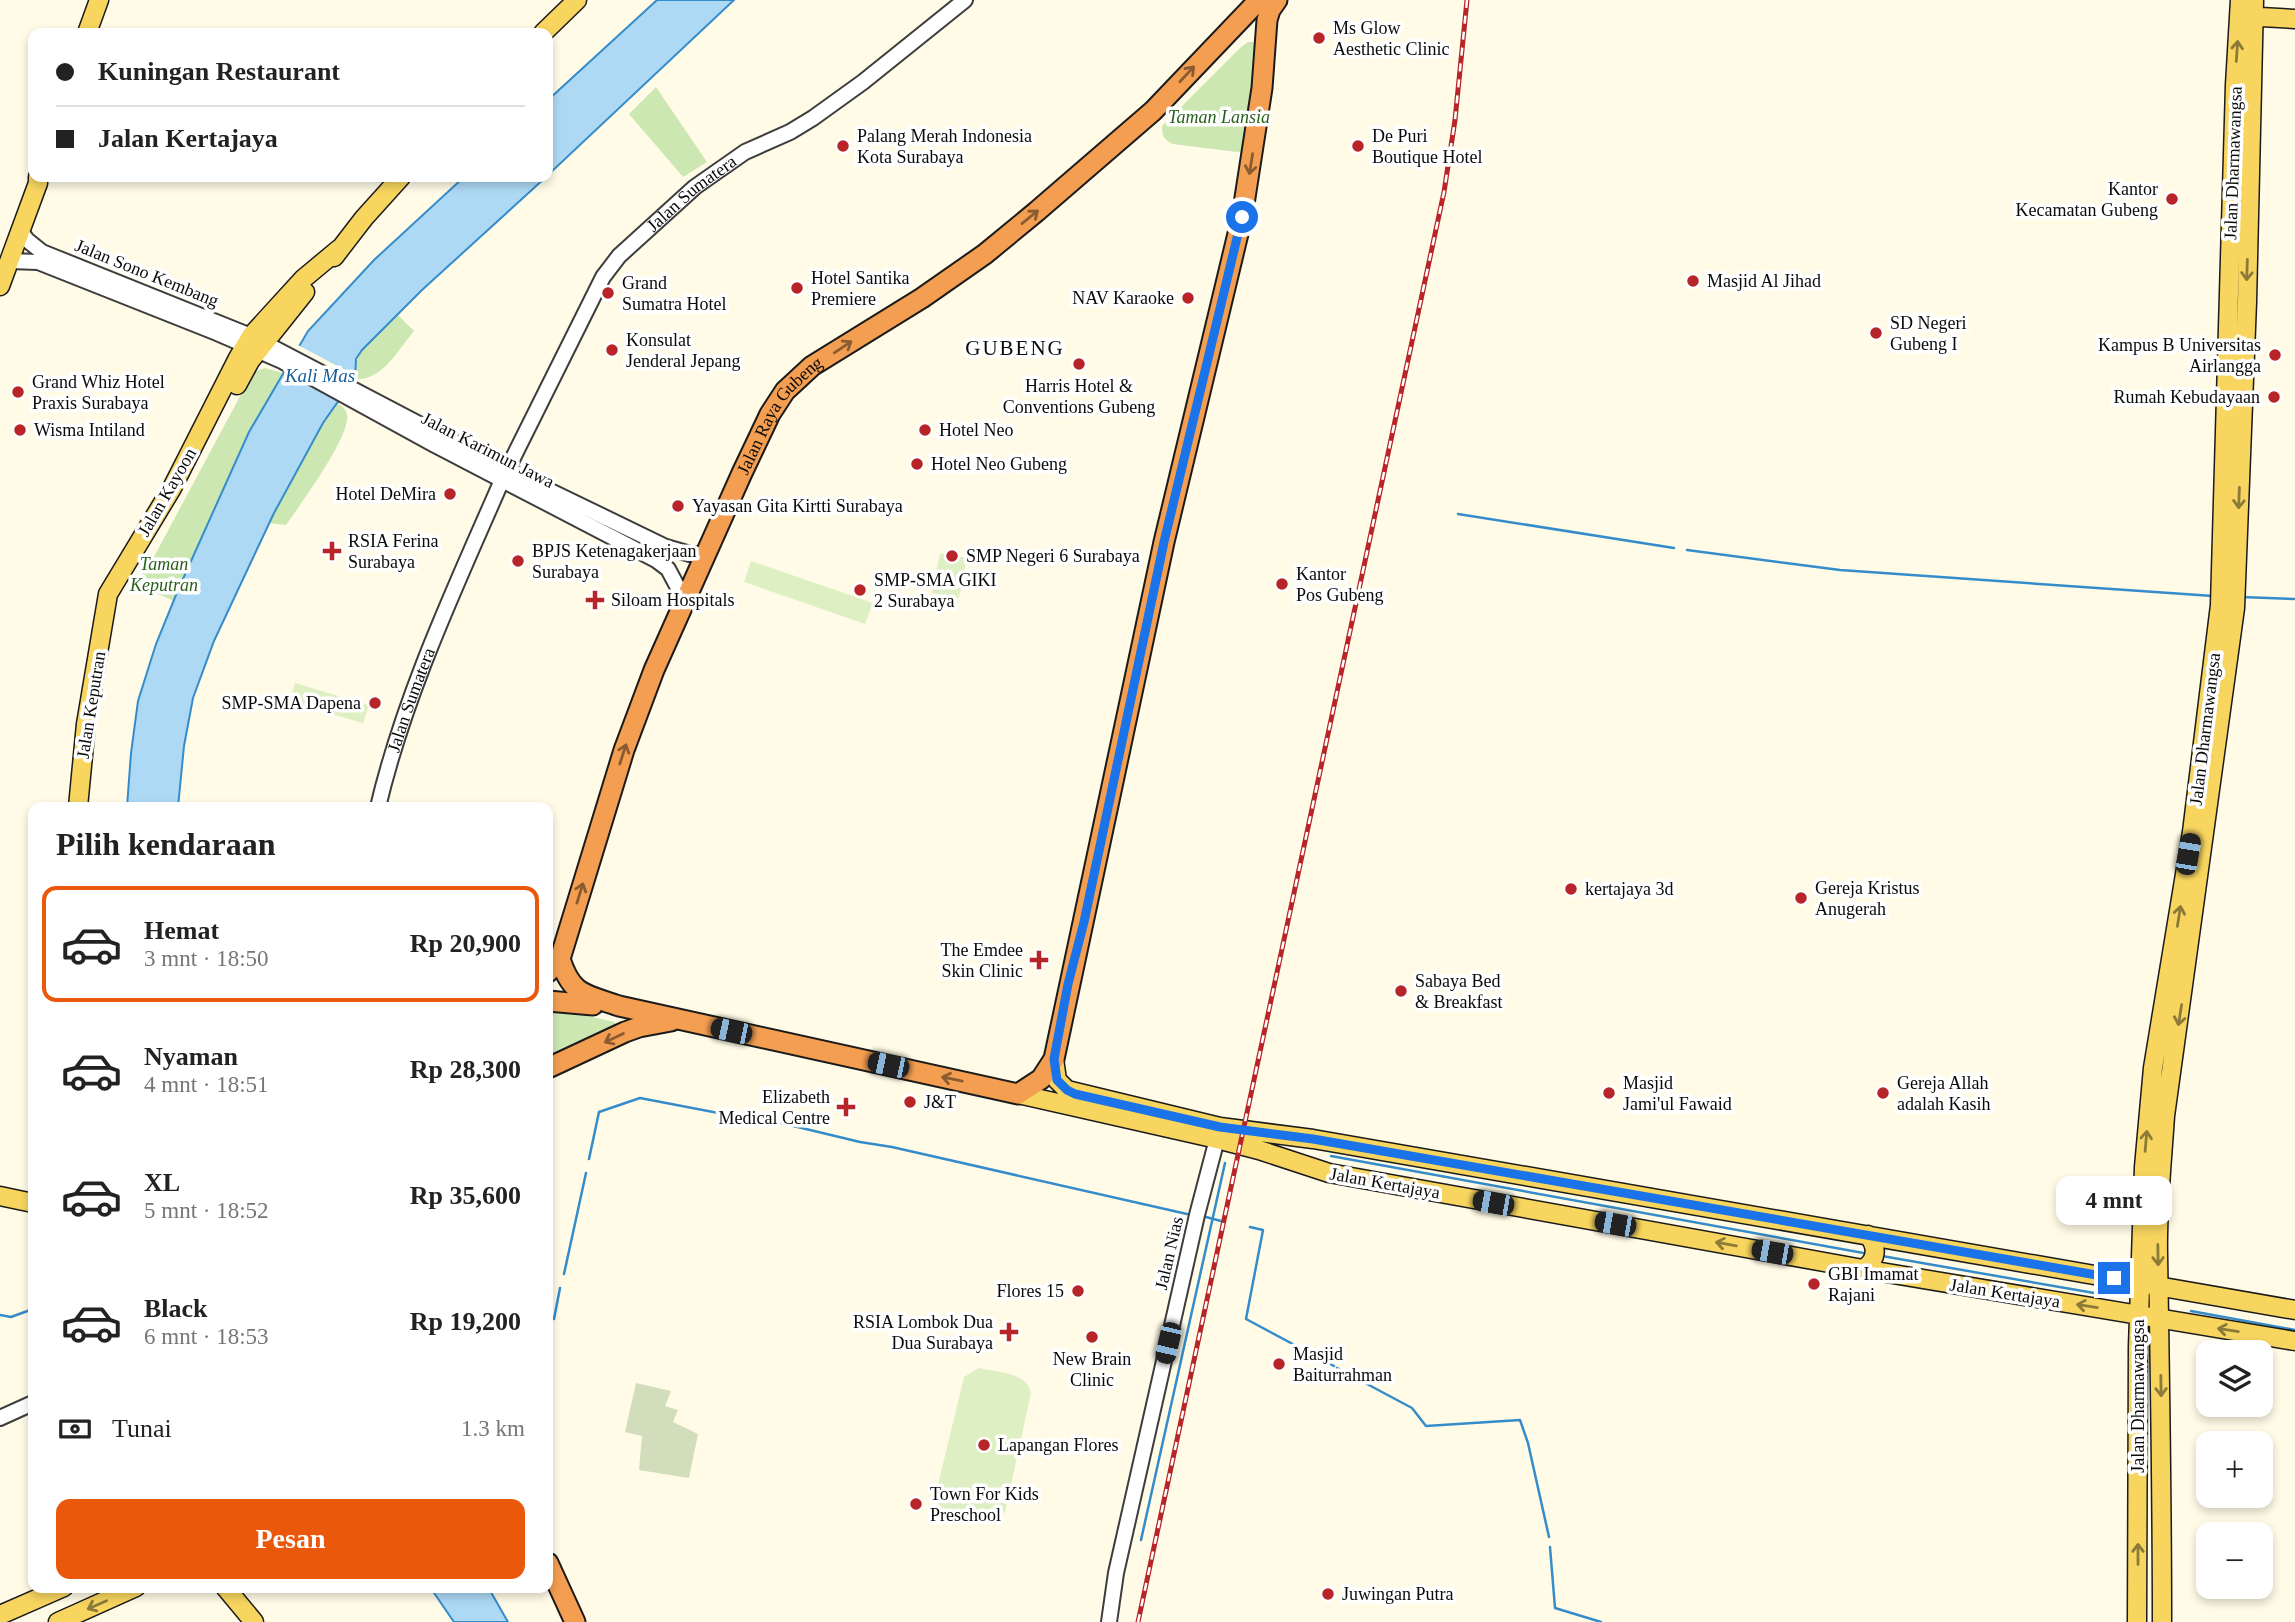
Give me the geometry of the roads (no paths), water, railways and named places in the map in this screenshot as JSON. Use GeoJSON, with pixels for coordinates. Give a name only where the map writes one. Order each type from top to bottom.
{"type":"FeatureCollection","features":[{"type":"Feature","properties":{"kind":"highway"},"geometry":{"type":"LineString","coordinates":[[1225,36],[1259,0]]}},
{"type":"Feature","properties":{"kind":"highway"},"geometry":{"type":"LineString","coordinates":[[554,965],[576,990],[619,1006],[1018,1094],[1037,1084],[1054,1059],[1164,542],[1242,217],[1262,88],[1263,48],[1268,15],[1277,0]]}},
{"type":"Feature","properties":{"kind":"highway"},"geometry":{"type":"LineString","coordinates":[[1225,36],[1243,34],[1256,40],[1263,48]]}},
{"type":"Feature","properties":{"kind":"highway","name":"Jalan Raya Gubeng"},"geometry":{"type":"LineString","coordinates":[[554,965],[624,750],[684,599],[770,414],[785,391],[812,366],[922,298],[985,254],[1153,111],[1225,36]]}},
{"type":"Feature","properties":{"kind":"highway"},"geometry":{"type":"LineString","coordinates":[[553,1001],[619,1006]]}},
{"type":"Feature","properties":{"kind":"highway"},"geometry":{"type":"LineString","coordinates":[[553,1066],[639,1027],[679,1019]]}},
{"type":"Feature","properties":{"kind":"highway"},"geometry":{"type":"LineString","coordinates":[[553,1574],[575,1622]]}},
{"type":"Feature","properties":{"kind":"main road"},"geometry":{"type":"LineString","coordinates":[[89,28],[99,0]]}},
{"type":"Feature","properties":{"kind":"main road"},"geometry":{"type":"LineString","coordinates":[[548,28],[577,0]]}},
{"type":"Feature","properties":{"kind":"main road"},"geometry":{"type":"LineString","coordinates":[[2247,8],[2295,10]]}},
{"type":"Feature","properties":{"kind":"main road"},"geometry":{"type":"LineString","coordinates":[[2247,8],[2295,19]]}},
{"type":"Feature","properties":{"kind":"main road","name":"Jalan Dharmawangsa"},"geometry":{"type":"LineString","coordinates":[[2162,1622],[2158,1254],[2165,1116],[2228,606],[2247,8]]}},
{"type":"Feature","properties":{"kind":"main road"},"geometry":{"type":"LineString","coordinates":[[0,286],[28,180]]}},
{"type":"Feature","properties":{"kind":"main road"},"geometry":{"type":"LineString","coordinates":[[5,262],[21,232],[38,182]]}},
{"type":"Feature","properties":{"kind":"main road","name":"Jalan Kayoon"},"geometry":{"type":"LineString","coordinates":[[107,604],[114,598],[169,513],[244,371],[255,343],[397,182]]}},
{"type":"Feature","properties":{"kind":"main road","name":"Jalan Keputran"},"geometry":{"type":"LineString","coordinates":[[78,802],[86,724],[107,604]]}},
{"type":"Feature","properties":{"kind":"main road","name":"Jalan Dharmawangsa"},"geometry":{"type":"LineString","coordinates":[[2137,1622],[2138,1315],[2144,1167],[2153,1068],[2199,824]]}},
{"type":"Feature","properties":{"kind":"main road","name":"Jalan Kertajaya"},"geometry":{"type":"LineString","coordinates":[[1054,1059],[1057,1080],[1075,1094],[1220,1127],[1313,1139],[1871,1240],[2295,1310]]}},
{"type":"Feature","properties":{"kind":"main road","name":"Jalan Kertajaya"},"geometry":{"type":"LineString","coordinates":[[1018,1094],[1217,1139],[1329,1173],[2295,1341]]}},
{"type":"Feature","properties":{"kind":"main road"},"geometry":{"type":"LineString","coordinates":[[1308,1168],[1304,1160],[1304,1150],[1313,1139]]}},
{"type":"Feature","properties":{"kind":"main road"},"geometry":{"type":"LineString","coordinates":[[0,1196],[28,1202]]}},
{"type":"Feature","properties":{"kind":"main road"},"geometry":{"type":"LineString","coordinates":[[0,1207],[28,1213]]}},
{"type":"Feature","properties":{"kind":"main road"},"geometry":{"type":"LineString","coordinates":[[1867,1266],[1875,1254],[1871,1240]]}},
{"type":"Feature","properties":{"kind":"main road"},"geometry":{"type":"LineString","coordinates":[[0,1615],[50,1593]]}},
{"type":"Feature","properties":{"kind":"main road"},"geometry":{"type":"LineString","coordinates":[[58,1622],[123,1593]]}},
{"type":"Feature","properties":{"kind":"main road"},"geometry":{"type":"LineString","coordinates":[[230,1593],[254,1622]]}},
{"type":"Feature","properties":{"kind":"street","name":"Jalan Sumatera"},"geometry":{"type":"LineString","coordinates":[[379,802],[387,767],[419,677],[504,475],[603,277],[619,256],[695,187],[745,152],[813,118],[863,82],[964,0]]}},
{"type":"Feature","properties":{"kind":"street","name":"Jalan Sono Kembang"},"geometry":{"type":"LineString","coordinates":[[21,232],[42,252],[255,343]]}},
{"type":"Feature","properties":{"kind":"street","name":"Jalan Sono Kembang"},"geometry":{"type":"LineString","coordinates":[[5,262],[38,262],[255,343]]}},
{"type":"Feature","properties":{"kind":"street","name":"Jalan Karimun Jawa"},"geometry":{"type":"LineString","coordinates":[[255,343],[504,475],[619,532],[677,552],[704,554]]}},
{"type":"Feature","properties":{"kind":"street","name":"Jalan Karimun Jawa"},"geometry":{"type":"LineString","coordinates":[[619,532],[668,569],[684,599]]}},
{"type":"Feature","properties":{"kind":"street","name":"Jalan Nias"},"geometry":{"type":"LineString","coordinates":[[1109,1622],[1116,1573],[1197,1215],[1217,1139]]}},
{"type":"Feature","properties":{"kind":"street"},"geometry":{"type":"LineString","coordinates":[[0,1418],[28,1406]]}},
{"type":"Feature","properties":{"kind":"water"},"geometry":{"type":"Polygon","coordinates":[[[657,0],[734,0],[553,170],[553,95],[657,0]]]}},
{"type":"Feature","properties":{"kind":"water","name":"Kali Mas"},"geometry":{"type":"Polygon","coordinates":[[[459,182],[541,182],[422,290],[356,359],[355,379],[347,395],[337,403],[323,423],[274,513],[214,641],[193,698],[184,746],[178,802],[127,802],[138,701],[156,644],[249,432],[308,331],[374,260],[459,182]]]}},
{"type":"Feature","properties":{"kind":"water"},"geometry":{"type":"Polygon","coordinates":[[[434,1593],[491,1593],[508,1622],[454,1622],[434,1593]]]}},
{"type":"Feature","properties":{"kind":"waterway"},"geometry":{"type":"LineString","coordinates":[[1458,514],[1674,548]]}},
{"type":"Feature","properties":{"kind":"waterway"},"geometry":{"type":"LineString","coordinates":[[1687,550],[1840,570],[2213,596]]}},
{"type":"Feature","properties":{"kind":"waterway"},"geometry":{"type":"LineString","coordinates":[[2241,597],[2295,599]]}},
{"type":"Feature","properties":{"kind":"waterway"},"geometry":{"type":"LineString","coordinates":[[589,1159],[599,1112],[640,1098],[781,1123],[1187,1214]]}},
{"type":"Feature","properties":{"kind":"waterway"},"geometry":{"type":"LineString","coordinates":[[1331,1156],[1869,1254]]}},
{"type":"Feature","properties":{"kind":"waterway"},"geometry":{"type":"LineString","coordinates":[[1141,1540],[1225,1163]]}},
{"type":"Feature","properties":{"kind":"waterway"},"geometry":{"type":"LineString","coordinates":[[564,1274],[586,1173]]}},
{"type":"Feature","properties":{"kind":"waterway"},"geometry":{"type":"LineString","coordinates":[[1206,1217],[1221,1221]]}},
{"type":"Feature","properties":{"kind":"waterway"},"geometry":{"type":"LineString","coordinates":[[1250,1227],[1263,1230],[1246,1319],[1334,1366]]}},
{"type":"Feature","properties":{"kind":"waterway"},"geometry":{"type":"LineString","coordinates":[[1882,1256],[2100,1294]]}},
{"type":"Feature","properties":{"kind":"waterway"},"geometry":{"type":"LineString","coordinates":[[554,1319],[560,1288]]}},
{"type":"Feature","properties":{"kind":"waterway"},"geometry":{"type":"LineString","coordinates":[[0,1315],[11,1317],[28,1311]]}},
{"type":"Feature","properties":{"kind":"waterway"},"geometry":{"type":"LineString","coordinates":[[2191,1311],[2295,1330]]}},
{"type":"Feature","properties":{"kind":"waterway"},"geometry":{"type":"LineString","coordinates":[[1337,1368],[1412,1408],[1426,1426],[1520,1420],[1528,1443],[1549,1537]]}},
{"type":"Feature","properties":{"kind":"waterway"},"geometry":{"type":"LineString","coordinates":[[1550,1547],[1555,1608],[1601,1622]]}},
{"type":"Feature","properties":{"kind":"railway"},"geometry":{"type":"LineString","coordinates":[[1138,1622],[1444,192],[1455,120],[1467,0]]}},
{"type":"Feature","properties":{"kind":"place","name":"Ms Glow Aesthetic Clinic"},"geometry":{"type":"Point","coordinates":[1319,38]}},
{"type":"Feature","properties":{"kind":"place","name":"Palang Merah Indonesia Kota Surabaya"},"geometry":{"type":"Point","coordinates":[843,146]}},
{"type":"Feature","properties":{"kind":"place","name":"De Puri Boutique Hotel"},"geometry":{"type":"Point","coordinates":[1358,146]}},
{"type":"Feature","properties":{"kind":"place","name":"Kantor Kecamatan Gubeng"},"geometry":{"type":"Point","coordinates":[2172,199]}},
{"type":"Feature","properties":{"kind":"place","name":"Masjid Al Jihad"},"geometry":{"type":"Point","coordinates":[1693,281]}},
{"type":"Feature","properties":{"kind":"place","name":"Hotel Santika Premiere"},"geometry":{"type":"Point","coordinates":[797,288]}},
{"type":"Feature","properties":{"kind":"place","name":"Grand Sumatra Hotel"},"geometry":{"type":"Point","coordinates":[608,293]}},
{"type":"Feature","properties":{"kind":"place","name":"NAV Karaoke"},"geometry":{"type":"Point","coordinates":[1188,298]}},
{"type":"Feature","properties":{"kind":"place","name":"SD Negeri Gubeng I"},"geometry":{"type":"Point","coordinates":[1876,333]}},
{"type":"Feature","properties":{"kind":"place","name":"Konsulat Jenderal Jepang"},"geometry":{"type":"Point","coordinates":[612,350]}},
{"type":"Feature","properties":{"kind":"place","name":"Kampus B Universitas Airlangga"},"geometry":{"type":"Point","coordinates":[2275,355]}},
{"type":"Feature","properties":{"kind":"place","name":"Harris Hotel & Conventions Gubeng"},"geometry":{"type":"Point","coordinates":[1079,364]}},
{"type":"Feature","properties":{"kind":"place","name":"Grand Whiz Hotel Praxis Surabaya"},"geometry":{"type":"Point","coordinates":[18,392]}},
{"type":"Feature","properties":{"kind":"place","name":"Rumah Kebudayaan"},"geometry":{"type":"Point","coordinates":[2274,397]}},
{"type":"Feature","properties":{"kind":"place","name":"Wisma Intiland"},"geometry":{"type":"Point","coordinates":[20,430]}},
{"type":"Feature","properties":{"kind":"place","name":"Hotel Neo"},"geometry":{"type":"Point","coordinates":[925,430]}},
{"type":"Feature","properties":{"kind":"place","name":"Hotel Neo Gubeng"},"geometry":{"type":"Point","coordinates":[917,464]}},
{"type":"Feature","properties":{"kind":"place","name":"Hotel DeMira"},"geometry":{"type":"Point","coordinates":[450,494]}},
{"type":"Feature","properties":{"kind":"place","name":"Yayasan Gita Kirtti Surabaya"},"geometry":{"type":"Point","coordinates":[678,506]}},
{"type":"Feature","properties":{"kind":"place","name":"RSIA Ferina Surabaya"},"geometry":{"type":"Point","coordinates":[332,551]}},
{"type":"Feature","properties":{"kind":"place","name":"SMP Negeri 6 Surabaya"},"geometry":{"type":"Point","coordinates":[952,556]}},
{"type":"Feature","properties":{"kind":"place","name":"BPJS Ketenagakerjaan Surabaya"},"geometry":{"type":"Point","coordinates":[518,561]}},
{"type":"Feature","properties":{"kind":"place","name":"Kantor Pos Gubeng"},"geometry":{"type":"Point","coordinates":[1282,584]}},
{"type":"Feature","properties":{"kind":"place","name":"SMP-SMA GIKI 2 Surabaya"},"geometry":{"type":"Point","coordinates":[860,590]}},
{"type":"Feature","properties":{"kind":"place","name":"Siloam Hospitals"},"geometry":{"type":"Point","coordinates":[595,600]}},
{"type":"Feature","properties":{"kind":"place","name":"SMP-SMA Dapena"},"geometry":{"type":"Point","coordinates":[375,703]}},
{"type":"Feature","properties":{"kind":"place","name":"kertajaya 3d"},"geometry":{"type":"Point","coordinates":[1571,889]}},
{"type":"Feature","properties":{"kind":"place","name":"Gereja Kristus Anugerah"},"geometry":{"type":"Point","coordinates":[1801,898]}},
{"type":"Feature","properties":{"kind":"place","name":"The Emdee Skin Clinic"},"geometry":{"type":"Point","coordinates":[1039,960]}},
{"type":"Feature","properties":{"kind":"place","name":"Sabaya Bed & Breakfast"},"geometry":{"type":"Point","coordinates":[1401,991]}},
{"type":"Feature","properties":{"kind":"place","name":"Masjid Jami'ul Fawaid"},"geometry":{"type":"Point","coordinates":[1609,1093]}},
{"type":"Feature","properties":{"kind":"place","name":"Gereja Allah adalah Kasih"},"geometry":{"type":"Point","coordinates":[1883,1093]}},
{"type":"Feature","properties":{"kind":"place","name":"J&T"},"geometry":{"type":"Point","coordinates":[910,1102]}},
{"type":"Feature","properties":{"kind":"place","name":"Elizabeth Medical Centre"},"geometry":{"type":"Point","coordinates":[846,1107]}},
{"type":"Feature","properties":{"kind":"place","name":"GBI Imamat Rajani"},"geometry":{"type":"Point","coordinates":[1814,1284]}},
{"type":"Feature","properties":{"kind":"place","name":"Flores 15"},"geometry":{"type":"Point","coordinates":[1078,1291]}},
{"type":"Feature","properties":{"kind":"place","name":"RSIA Lombok Dua Dua Surabaya"},"geometry":{"type":"Point","coordinates":[1009,1332]}},
{"type":"Feature","properties":{"kind":"place","name":"New Brain Clinic"},"geometry":{"type":"Point","coordinates":[1092,1337]}},
{"type":"Feature","properties":{"kind":"place","name":"Masjid Baiturrahman"},"geometry":{"type":"Point","coordinates":[1279,1364]}},
{"type":"Feature","properties":{"kind":"place","name":"Lapangan Flores"},"geometry":{"type":"Point","coordinates":[984,1445]}},
{"type":"Feature","properties":{"kind":"place","name":"Town For Kids Preschool"},"geometry":{"type":"Point","coordinates":[916,1504]}},
{"type":"Feature","properties":{"kind":"place","name":"Juwingan Putra"},"geometry":{"type":"Point","coordinates":[1328,1594]}},
{"type":"Feature","properties":{"kind":"district","name":"GUBENG"},"geometry":{"type":"Point","coordinates":[1015,348]}},
{"type":"Feature","properties":{"kind":"park label","name":"Taman Lansia"},"geometry":{"type":"Point","coordinates":[1219,117]}},
{"type":"Feature","properties":{"kind":"park label","name":"Taman Keputran"},"geometry":{"type":"Point","coordinates":[164,574]}}]}
